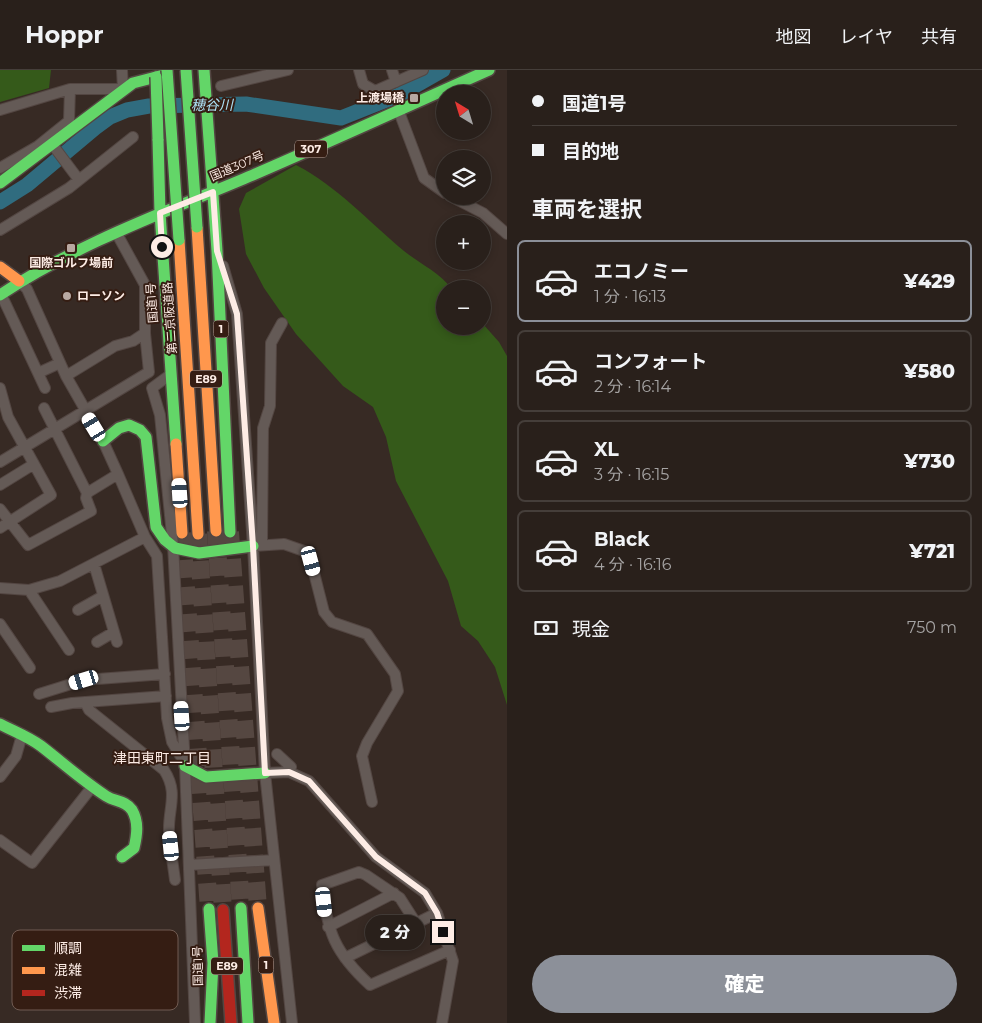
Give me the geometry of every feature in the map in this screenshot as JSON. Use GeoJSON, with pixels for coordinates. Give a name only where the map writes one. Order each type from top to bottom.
{"type":"FeatureCollection","features":[{"type":"Feature","properties":{"kind":"main road"},"geometry":{"type":"LineString","coordinates":[[128,86],[132,70]]}},
{"type":"Feature","properties":{"kind":"main road","name":"国道1号"},"geometry":{"type":"LineString","coordinates":[[156,70],[160,213],[182,533]]}},
{"type":"Feature","properties":{"kind":"main road","name":"第二京阪道路"},"geometry":{"type":"LineString","coordinates":[[168,70],[198,534]]}},
{"type":"Feature","properties":{"kind":"main road","name":"E89"},"geometry":{"type":"LineString","coordinates":[[186,70],[216,532]]}},
{"type":"Feature","properties":{"kind":"main road"},"geometry":{"type":"LineString","coordinates":[[0,178],[54,148],[128,86],[142,79],[199,70]]}},
{"type":"Feature","properties":{"kind":"main road","name":"1"},"geometry":{"type":"LineString","coordinates":[[204,70],[217,251],[230,532]]}},
{"type":"Feature","properties":{"kind":"main road","name":"国道307号"},"geometry":{"type":"LineString","coordinates":[[0,294],[19,281],[160,213],[213,192],[489,70]]}},
{"type":"Feature","properties":{"kind":"main road"},"geometry":{"type":"LineString","coordinates":[[0,183],[26,164]]}},
{"type":"Feature","properties":{"kind":"main road"},"geometry":{"type":"LineString","coordinates":[[1,268],[19,281]]}},
{"type":"Feature","properties":{"kind":"main road"},"geometry":{"type":"LineString","coordinates":[[102,441],[116,429],[126,425],[140,428],[146,437],[156,527],[160,536],[173,546],[188,554],[257,546]]}},
{"type":"Feature","properties":{"kind":"main road"},"geometry":{"type":"LineString","coordinates":[[0,724],[39,745],[110,799],[124,802],[136,820],[137,835],[134,848],[122,857]]}},
{"type":"Feature","properties":{"kind":"main road"},"geometry":{"type":"LineString","coordinates":[[185,766],[206,777],[265,773]]}},
{"type":"Feature","properties":{"kind":"main road","name":"E89"},"geometry":{"type":"LineString","coordinates":[[241,908],[248,1023]]}},
{"type":"Feature","properties":{"kind":"main road","name":"1"},"geometry":{"type":"LineString","coordinates":[[258,908],[274,1023]]}},
{"type":"Feature","properties":{"kind":"main road","name":"国道1号"},"geometry":{"type":"LineString","coordinates":[[209,909],[213,963],[210,1023]]}},
{"type":"Feature","properties":{"kind":"main road","name":"E89"},"geometry":{"type":"LineString","coordinates":[[223,910],[231,1023]]}},
{"type":"Feature","properties":{"kind":"main road"},"geometry":{"type":"LineString","coordinates":[[213,963],[218,1023]]}},
{"type":"Feature","properties":{"kind":"main road"},"geometry":{"type":"LineString","coordinates":[[267,1023],[270,998]]}},
{"type":"Feature","properties":{"kind":"street"},"geometry":{"type":"LineString","coordinates":[[0,110],[70,89],[128,86],[122,70]]}},
{"type":"Feature","properties":{"kind":"street"},"geometry":{"type":"LineString","coordinates":[[244,70],[245,81]]}},
{"type":"Feature","properties":{"kind":"street"},"geometry":{"type":"LineString","coordinates":[[221,86],[288,70]]}},
{"type":"Feature","properties":{"kind":"street"},"geometry":{"type":"LineString","coordinates":[[359,70],[363,84],[375,90],[423,70]]}},
{"type":"Feature","properties":{"kind":"street"},"geometry":{"type":"LineString","coordinates":[[392,70],[396,82]]}},
{"type":"Feature","properties":{"kind":"street"},"geometry":{"type":"LineString","coordinates":[[0,168],[38,146],[69,121],[70,89]]}},
{"type":"Feature","properties":{"kind":"street"},"geometry":{"type":"LineString","coordinates":[[398,109],[424,178],[436,187]]}},
{"type":"Feature","properties":{"kind":"street"},"geometry":{"type":"LineString","coordinates":[[0,230],[79,180],[133,137]]}},
{"type":"Feature","properties":{"kind":"street"},"geometry":{"type":"LineString","coordinates":[[54,148],[79,180]]}},
{"type":"Feature","properties":{"kind":"street"},"geometry":{"type":"LineString","coordinates":[[466,205],[483,214],[507,234]]}},
{"type":"Feature","properties":{"kind":"street"},"geometry":{"type":"LineString","coordinates":[[0,462],[149,372],[144,333],[145,285],[117,234]]}},
{"type":"Feature","properties":{"kind":"street"},"geometry":{"type":"LineString","coordinates":[[217,251],[237,314],[257,546],[265,773],[292,1023]]}},
{"type":"Feature","properties":{"kind":"street"},"geometry":{"type":"LineString","coordinates":[[19,281],[27,289],[66,376],[102,441],[145,538],[157,556],[166,696],[172,742],[185,766]]}},
{"type":"Feature","properties":{"kind":"street"},"geometry":{"type":"LineString","coordinates":[[0,294],[45,388]]}},
{"type":"Feature","properties":{"kind":"street"},"geometry":{"type":"LineString","coordinates":[[257,546],[263,428],[270,406],[271,342],[282,324]]}},
{"type":"Feature","properties":{"kind":"street"},"geometry":{"type":"LineString","coordinates":[[66,376],[115,346],[133,341],[144,333]]}},
{"type":"Feature","properties":{"kind":"street"},"geometry":{"type":"LineString","coordinates":[[38,372],[60,363]]}},
{"type":"Feature","properties":{"kind":"street"},"geometry":{"type":"LineString","coordinates":[[171,374],[152,388],[160,415],[173,546],[185,766],[195,1023]]}},
{"type":"Feature","properties":{"kind":"street"},"geometry":{"type":"LineString","coordinates":[[0,388],[4,420],[24,448],[51,495],[4,525]]}},
{"type":"Feature","properties":{"kind":"street"},"geometry":{"type":"LineString","coordinates":[[0,510],[4,525],[28,545],[91,512],[86,498],[87,493],[44,408]]}},
{"type":"Feature","properties":{"kind":"street"},"geometry":{"type":"LineString","coordinates":[[0,485],[34,464]]}},
{"type":"Feature","properties":{"kind":"street"},"geometry":{"type":"LineString","coordinates":[[87,493],[118,474]]}},
{"type":"Feature","properties":{"kind":"street"},"geometry":{"type":"LineString","coordinates":[[0,588],[29,590],[60,581],[145,538]]}},
{"type":"Feature","properties":{"kind":"street"},"geometry":{"type":"LineString","coordinates":[[257,546],[284,544],[304,551],[311,561],[324,612],[332,622],[367,634],[396,674],[398,691],[367,743],[362,756],[372,802]]}},
{"type":"Feature","properties":{"kind":"street"},"geometry":{"type":"LineString","coordinates":[[94,564],[116,637],[98,642]]}},
{"type":"Feature","properties":{"kind":"street"},"geometry":{"type":"LineString","coordinates":[[29,590],[69,650]]}},
{"type":"Feature","properties":{"kind":"street"},"geometry":{"type":"LineString","coordinates":[[78,610],[103,596]]}},
{"type":"Feature","properties":{"kind":"street"},"geometry":{"type":"LineString","coordinates":[[0,624],[30,668]]}},
{"type":"Feature","properties":{"kind":"street"},"geometry":{"type":"LineString","coordinates":[[39,694],[84,680],[165,674]]}},
{"type":"Feature","properties":{"kind":"street"},"geometry":{"type":"LineString","coordinates":[[64,686],[72,703]]}},
{"type":"Feature","properties":{"kind":"street"},"geometry":{"type":"LineString","coordinates":[[51,707],[72,703],[166,696]]}},
{"type":"Feature","properties":{"kind":"street"},"geometry":{"type":"LineString","coordinates":[[84,702],[89,710],[164,770],[171,781],[173,792],[169,830],[175,880]]}},
{"type":"Feature","properties":{"kind":"street"},"geometry":{"type":"LineString","coordinates":[[0,777],[16,756],[22,735]]}},
{"type":"Feature","properties":{"kind":"street"},"geometry":{"type":"LineString","coordinates":[[277,754],[291,767],[289,772]]}},
{"type":"Feature","properties":{"kind":"street"},"geometry":{"type":"LineString","coordinates":[[265,773],[289,772],[309,781],[376,857],[425,893],[437,913],[453,961],[442,1023]]}},
{"type":"Feature","properties":{"kind":"street"},"geometry":{"type":"LineString","coordinates":[[0,840],[32,863],[92,787]]}},
{"type":"Feature","properties":{"kind":"street"},"geometry":{"type":"LineString","coordinates":[[189,865],[274,860]]}},
{"type":"Feature","properties":{"kind":"street"},"geometry":{"type":"LineString","coordinates":[[416,924],[400,898],[359,872],[322,885],[328,926],[351,968],[370,985],[450,950]]}},
{"type":"Feature","properties":{"kind":"street"},"geometry":{"type":"LineString","coordinates":[[328,926],[394,893]]}},
{"type":"Feature","properties":{"kind":"street"},"geometry":{"type":"LineString","coordinates":[[345,958],[437,913]]}},
{"type":"Feature","properties":{"kind":"green space"},"geometry":{"type":"Polygon","coordinates":[[[0,70],[51,70],[49,88],[0,102],[0,70]]]}},
{"type":"Feature","properties":{"kind":"green space"},"geometry":{"type":"Polygon","coordinates":[[[296,165],[311,174],[339,194],[404,251],[443,280],[436,280],[436,335],[491,335],[491,333],[507,356],[507,705],[495,667],[478,641],[461,626],[448,581],[396,481],[386,437],[373,407],[343,386],[296,334],[264,288],[246,254],[239,209],[246,193],[296,165]]]}},
{"type":"Feature","properties":{"kind":"waterway","name":"穂谷川"},"geometry":{"type":"LineString","coordinates":[[0,202],[27,185],[110,117],[127,110],[149,106],[246,104],[341,118],[399,95],[443,70]]}},
{"type":"Feature","properties":{"kind":"tunnel"},"geometry":{"type":"LineString","coordinates":[[216,531],[241,908]]}},
{"type":"Feature","properties":{"kind":"tunnel"},"geometry":{"type":"LineString","coordinates":[[230,532],[258,908]]}},
{"type":"Feature","properties":{"kind":"tunnel"},"geometry":{"type":"LineString","coordinates":[[182,533],[209,909]]}},
{"type":"Feature","properties":{"kind":"tunnel"},"geometry":{"type":"LineString","coordinates":[[198,534],[223,910]]}},
{"type":"Feature","properties":{"kind":"traffic: fast"},"geometry":{"type":"LineString","coordinates":[[167,70],[179,240]]}},
{"type":"Feature","properties":{"kind":"traffic: fast"},"geometry":{"type":"LineString","coordinates":[[186,70],[197,227]]}},
{"type":"Feature","properties":{"kind":"traffic: fast"},"geometry":{"type":"LineString","coordinates":[[204,70],[217,251],[230,532]]}},
{"type":"Feature","properties":{"kind":"traffic: fast"},"geometry":{"type":"LineString","coordinates":[[0,295],[60,259],[124,229],[283,162],[489,70]]}},
{"type":"Feature","properties":{"kind":"traffic: fast"},"geometry":{"type":"LineString","coordinates":[[0,183],[133,83],[164,75]]}},
{"type":"Feature","properties":{"kind":"traffic: fast"},"geometry":{"type":"LineString","coordinates":[[156,77],[158,139]]}},
{"type":"Feature","properties":{"kind":"traffic: fast"},"geometry":{"type":"LineString","coordinates":[[158,139],[160,213],[176,444]]}},
{"type":"Feature","properties":{"kind":"traffic: fast"},"geometry":{"type":"LineString","coordinates":[[103,441],[119,428],[129,425],[140,430],[146,437],[156,527],[165,540],[175,548],[199,553],[253,546]]}},
{"type":"Feature","properties":{"kind":"traffic: fast"},"geometry":{"type":"LineString","coordinates":[[0,724],[36,743],[109,798],[123,803],[132,810],[136,819],[137,829],[134,848],[122,857]]}},
{"type":"Feature","properties":{"kind":"traffic: fast"},"geometry":{"type":"LineString","coordinates":[[185,766],[206,777],[265,773]]}},
{"type":"Feature","properties":{"kind":"traffic: fast"},"geometry":{"type":"LineString","coordinates":[[241,908],[248,1023]]}},
{"type":"Feature","properties":{"kind":"traffic: fast"},"geometry":{"type":"LineString","coordinates":[[209,909],[213,963],[210,1023]]}},
{"type":"Feature","properties":{"kind":"traffic: slow"},"geometry":{"type":"LineString","coordinates":[[197,227],[216,531]]}},
{"type":"Feature","properties":{"kind":"traffic: slow"},"geometry":{"type":"LineString","coordinates":[[179,240],[198,534]]}},
{"type":"Feature","properties":{"kind":"traffic: slow"},"geometry":{"type":"LineString","coordinates":[[0,267],[19,281]]}},
{"type":"Feature","properties":{"kind":"traffic: slow"},"geometry":{"type":"LineString","coordinates":[[176,444],[182,533]]}},
{"type":"Feature","properties":{"kind":"traffic: slow"},"geometry":{"type":"LineString","coordinates":[[258,908],[274,1023]]}},
{"type":"Feature","properties":{"kind":"traffic: jam"},"geometry":{"type":"LineString","coordinates":[[223,910],[231,1023]]}},
{"type":"Feature","properties":{"kind":"place","name":"上渡場橋"},"geometry":{"type":"Point","coordinates":[414,98]}},
{"type":"Feature","properties":{"kind":"place","name":"国際ゴルフ場前"},"geometry":{"type":"Point","coordinates":[71,248]}},
{"type":"Feature","properties":{"kind":"place","name":"ローソン"},"geometry":{"type":"Point","coordinates":[67,296]}},
{"type":"Feature","properties":{"kind":"district","name":"津田東町二丁目"},"geometry":{"type":"Point","coordinates":[162,758]}},
{"type":"Feature","properties":{"kind":"route"},"geometry":{"type":"LineString","coordinates":[[162,247],[160,213],[213,192],[217,251],[228,280],[237,314],[253,546],[265,773],[289,772],[309,781],[376,857],[414,882],[425,893],[437,913],[443,932]]}}]}
